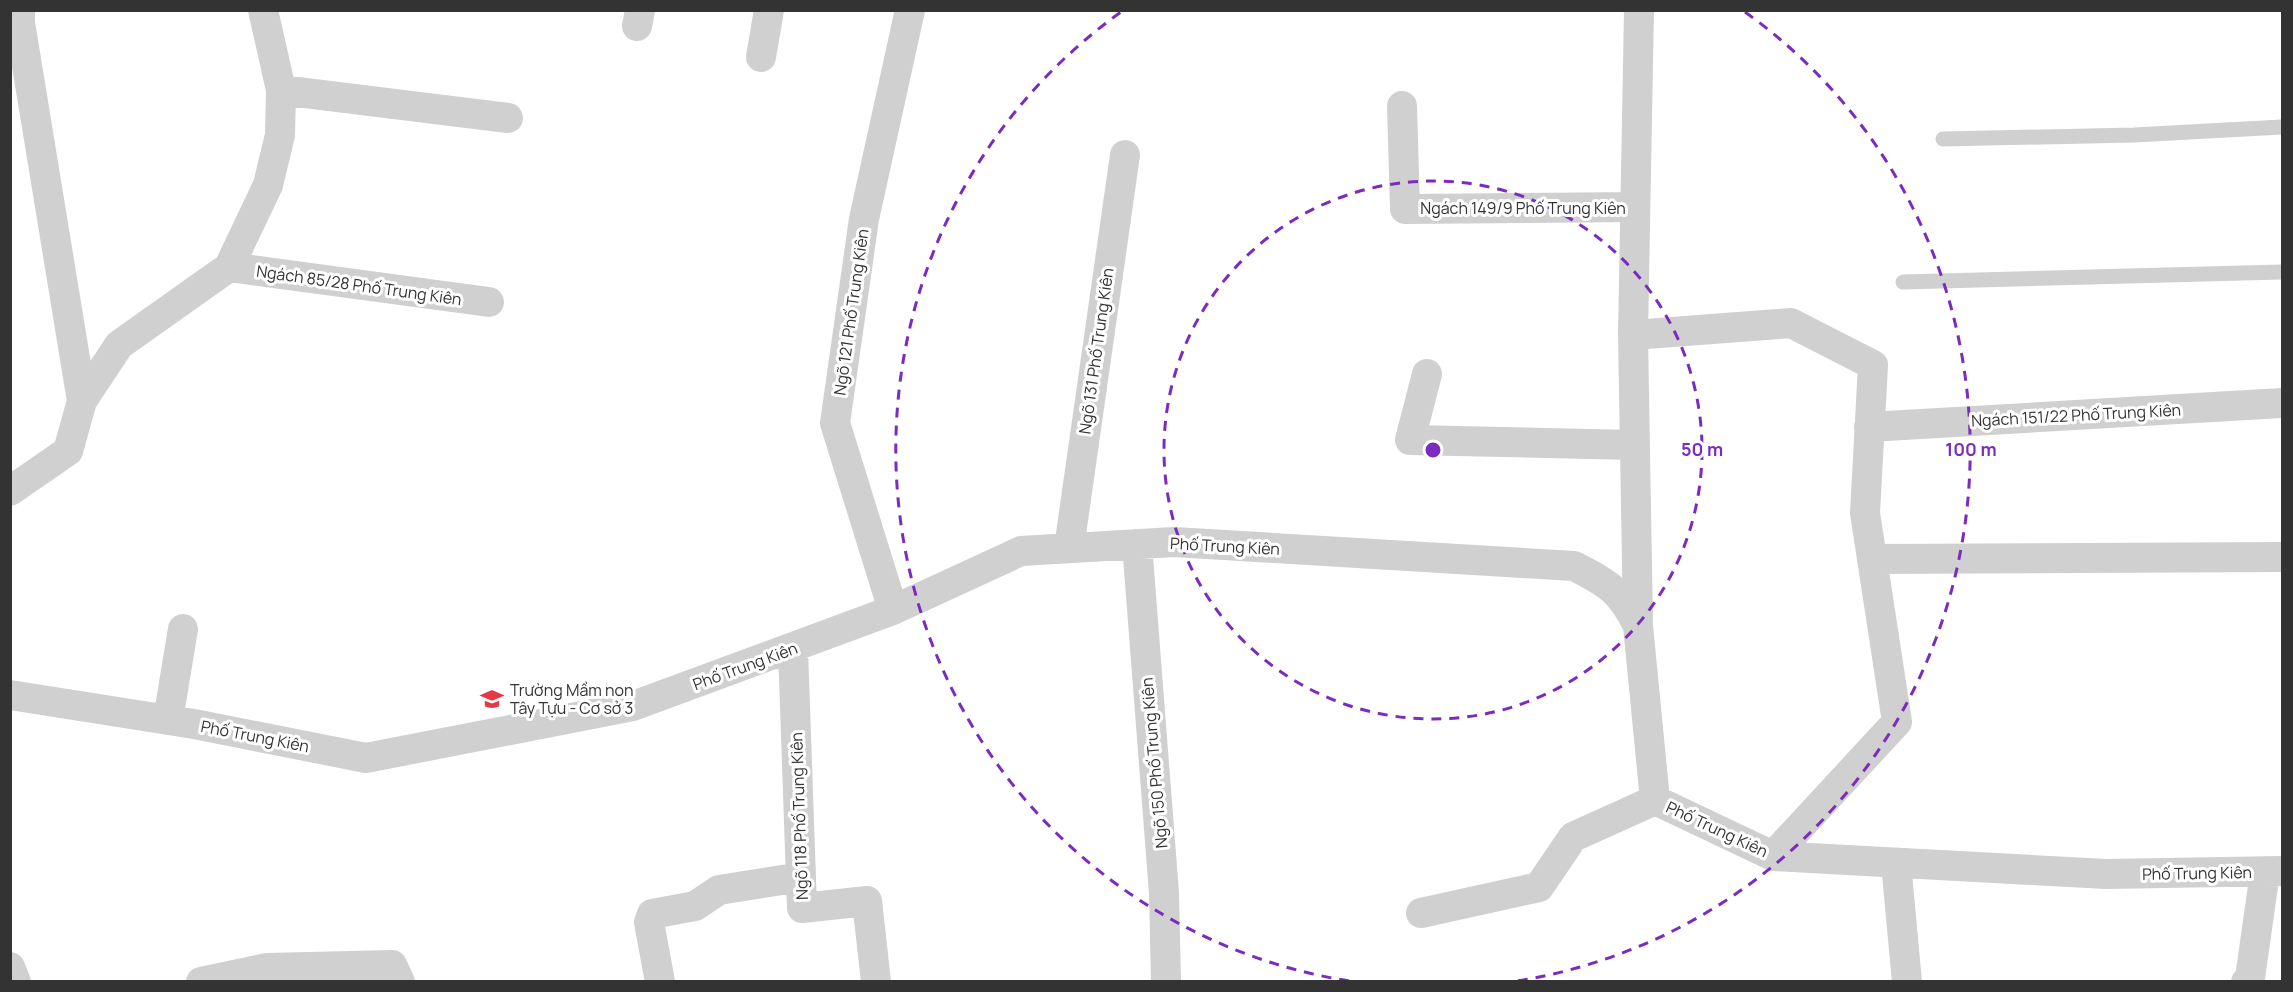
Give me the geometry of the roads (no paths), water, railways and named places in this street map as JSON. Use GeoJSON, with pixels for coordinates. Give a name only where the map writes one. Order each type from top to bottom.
{"type":"FeatureCollection","features":[{"type":"Feature","properties":{"kind":"street"},"geometry":{"type":"LineString","coordinates":[[20,10],[20,24],[82,401]]}},
{"type":"Feature","properties":{"kind":"street"},"geometry":{"type":"LineString","coordinates":[[10,491],[68,452],[82,401],[119,345],[229,267],[268,185],[280,135],[280,90],[263,10]]}},
{"type":"Feature","properties":{"kind":"street"},"geometry":{"type":"LineString","coordinates":[[761,57],[768,10]]}},
{"type":"Feature","properties":{"kind":"street","name":"Ngõ 121 Phố Trung Kiên"},"geometry":{"type":"LineString","coordinates":[[893,610],[836,423],[864,219],[910,10]]}},
{"type":"Feature","properties":{"kind":"street"},"geometry":{"type":"LineString","coordinates":[[1638,626],[1633,335],[1639,10]]}},
{"type":"Feature","properties":{"kind":"street"},"geometry":{"type":"LineString","coordinates":[[280,90],[508,118]]}},
{"type":"Feature","properties":{"kind":"street","name":"Ngách 149/9 Phố Trung Kiên"},"geometry":{"type":"LineString","coordinates":[[1402,106],[1405,209],[1635,207]]}},
{"type":"Feature","properties":{"kind":"street","name":"Ngõ 131 Phố Trung Kiên"},"geometry":{"type":"LineString","coordinates":[[1069,548],[1125,155]]}},
{"type":"Feature","properties":{"kind":"street","name":"Ngách 85/28 Phố Trung Kiên"},"geometry":{"type":"LineString","coordinates":[[229,267],[489,302]]}},
{"type":"Feature","properties":{"kind":"street"},"geometry":{"type":"LineString","coordinates":[[1633,335],[1791,323],[1873,364],[1865,513],[1897,722],[1773,856]]}},
{"type":"Feature","properties":{"kind":"street"},"geometry":{"type":"LineString","coordinates":[[1427,374],[1410,440],[1634,445]]}},
{"type":"Feature","properties":{"kind":"street","name":"Ngách 151/22 Phố Trung Kiên"},"geometry":{"type":"LineString","coordinates":[[1869,427],[2283,403]]}},
{"type":"Feature","properties":{"kind":"street","name":"Phố Trung Kiên"},"geometry":{"type":"LineString","coordinates":[[10,695],[168,720],[366,758],[633,706],[793,649],[893,610],[1021,551],[1174,542],[1574,566],[1603,580],[1626,602],[1638,626],[1655,800],[1773,856],[2106,874],[2274,872]]}},
{"type":"Feature","properties":{"kind":"street","name":"Ngõ 150 Phố Trung Kiên"},"geometry":{"type":"LineString","coordinates":[[1137,544],[1164,892],[1166,981]]}},
{"type":"Feature","properties":{"kind":"street"},"geometry":{"type":"LineString","coordinates":[[1872,559],[2283,557]]}},
{"type":"Feature","properties":{"kind":"street"},"geometry":{"type":"LineString","coordinates":[[168,720],[171,688],[183,629]]}},
{"type":"Feature","properties":{"kind":"street","name":"Ngõ 118 Phố Trung Kiên"},"geometry":{"type":"LineString","coordinates":[[793,649],[802,908],[867,901],[876,981]]}},
{"type":"Feature","properties":{"kind":"street"},"geometry":{"type":"LineString","coordinates":[[1421,913],[1539,887],[1573,837],[1655,800]]}},
{"type":"Feature","properties":{"kind":"street"},"geometry":{"type":"LineString","coordinates":[[1896,863],[1907,981]]}},
{"type":"Feature","properties":{"kind":"street"},"geometry":{"type":"LineString","coordinates":[[2246,981],[2250,978],[2274,872]]}},
{"type":"Feature","properties":{"kind":"street"},"geometry":{"type":"LineString","coordinates":[[660,981],[650,922],[652,914],[694,906],[719,890],[801,877]]}},
{"type":"Feature","properties":{"kind":"street"},"geometry":{"type":"LineString","coordinates":[[201,981],[267,968],[392,965],[400,981]]}},
{"type":"Feature","properties":{"kind":"street"},"geometry":{"type":"LineString","coordinates":[[10,967],[16,981]]}},
{"type":"Feature","properties":{"kind":"lane"},"geometry":{"type":"LineString","coordinates":[[1943,140],[2134,135],[2283,127]]}},
{"type":"Feature","properties":{"kind":"lane"},"geometry":{"type":"LineString","coordinates":[[1903,282],[2283,272]]}},
{"type":"Feature","properties":{"kind":"place","name":"Trường Mầm non Tây Tựu - Cơ sở 3"},"geometry":{"type":"Point","coordinates":[492,699]}}]}
